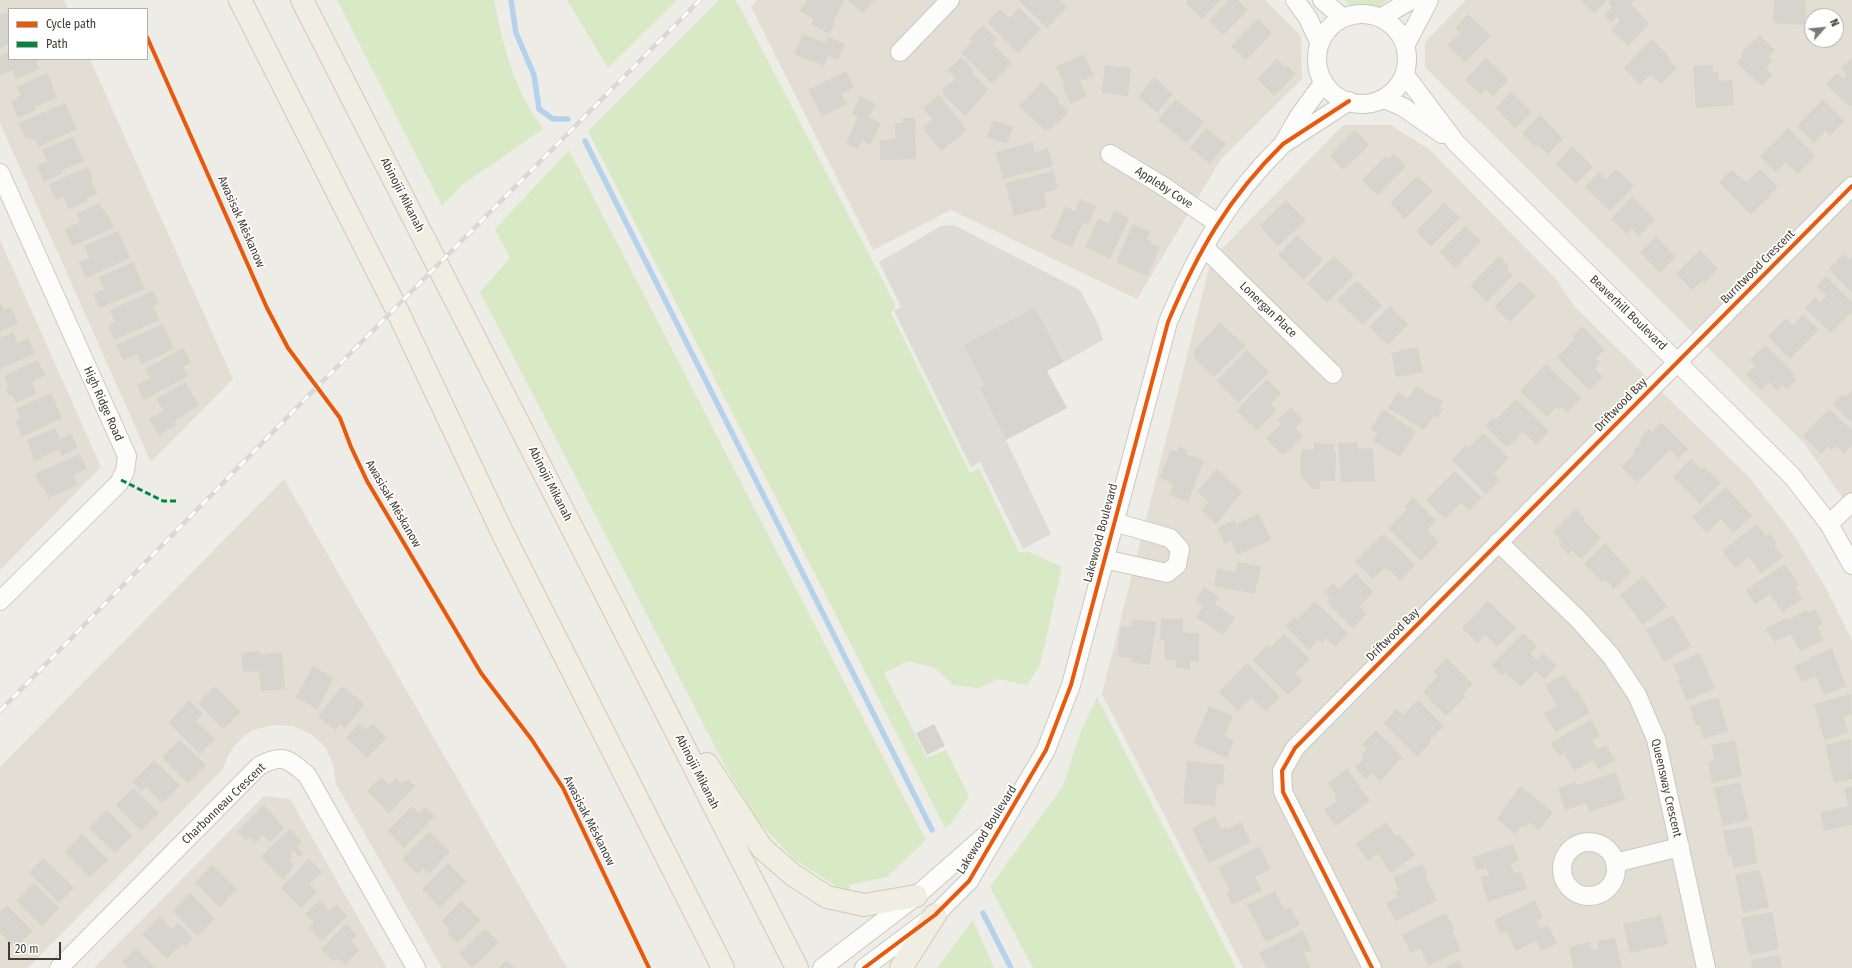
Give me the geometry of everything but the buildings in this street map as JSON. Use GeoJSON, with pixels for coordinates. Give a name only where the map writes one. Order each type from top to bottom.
{"type":"FeatureCollection","features":[{"type":"Feature","properties":{"kind":"main road"},"geometry":{"type":"LineString","coordinates":[[240,0],[396,308],[504,536],[723,968]]}},
{"type":"Feature","properties":{"kind":"main road","name":"Abinojii Mikanah"},"geometry":{"type":"LineString","coordinates":[[302,0],[797,968]]}},
{"type":"Feature","properties":{"kind":"main road"},"geometry":{"type":"LineString","coordinates":[[646,671],[762,848],[793,875],[827,897],[864,905],[916,896]]}},
{"type":"Feature","properties":{"kind":"main road"},"geometry":{"type":"LineString","coordinates":[[901,968],[935,914]]}},
{"type":"Feature","properties":{"kind":"street"},"geometry":{"type":"LineString","coordinates":[[900,52],[950,0]]}},
{"type":"Feature","properties":{"kind":"street"},"geometry":{"type":"LineString","coordinates":[[1295,0],[1308,18],[1320,44]]}},
{"type":"Feature","properties":{"kind":"street"},"geometry":{"type":"LineString","coordinates":[[1322,0],[1343,18]]}},
{"type":"Feature","properties":{"kind":"street"},"geometry":{"type":"LineString","coordinates":[[1382,18],[1411,0]]}},
{"type":"Feature","properties":{"kind":"street"},"geometry":{"type":"LineString","coordinates":[[1406,44],[1430,0]]}},
{"type":"Feature","properties":{"kind":"street"},"geometry":{"type":"LineString","coordinates":[[1367,13],[1382,18],[1398,30],[1406,44],[1408,59],[1405,75],[1395,90],[1384,99],[1373,103],[1358,104],[1334,94],[1324,82],[1318,68],[1317,56],[1321,40],[1335,22],[1343,18],[1349,15],[1367,13]]}},
{"type":"Feature","properties":{"kind":"street","name":"Beaverhill Boulevard"},"geometry":{"type":"LineString","coordinates":[[1405,75],[1456,143],[1792,476],[1829,524],[1852,565]]}},
{"type":"Feature","properties":{"kind":"street","name":"Lakewood Boulevard"},"geometry":{"type":"LineString","coordinates":[[864,968],[935,914],[968,881],[1046,750],[1071,685],[1168,322],[1186,279],[1217,223],[1244,186],[1283,144],[1299,116],[1324,82]]}},
{"type":"Feature","properties":{"kind":"street","name":"Beaverhill Boulevard"},"geometry":{"type":"LineString","coordinates":[[1384,99],[1403,107],[1456,143]]}},
{"type":"Feature","properties":{"kind":"street","name":"Lakewood Boulevard"},"geometry":{"type":"LineString","coordinates":[[1283,144],[1349,101]]}},
{"type":"Feature","properties":{"kind":"street","name":"Appleby Cove"},"geometry":{"type":"LineString","coordinates":[[1110,154],[1163,186],[1217,223]]}},
{"type":"Feature","properties":{"kind":"street","name":"High Ridge Road"},"geometry":{"type":"LineString","coordinates":[[0,173],[127,456],[125,471],[119,484],[0,601]]}},
{"type":"Feature","properties":{"kind":"street","name":"Burntwood Crescent"},"geometry":{"type":"LineString","coordinates":[[1678,362],[1852,186]]}},
{"type":"Feature","properties":{"kind":"street","name":"Lonergan Place"},"geometry":{"type":"LineString","coordinates":[[1204,247],[1333,374]]}},
{"type":"Feature","properties":{"kind":"street","name":"Driftwood Bay"},"geometry":{"type":"LineString","coordinates":[[1372,968],[1283,792],[1282,771],[1295,748],[1678,362]]}},
{"type":"Feature","properties":{"kind":"street"},"geometry":{"type":"LineString","coordinates":[[1829,524],[1852,502]]}},
{"type":"Feature","properties":{"kind":"street"},"geometry":{"type":"LineString","coordinates":[[1104,559],[1167,573],[1177,565],[1180,549],[1170,538],[1114,522]]}},
{"type":"Feature","properties":{"kind":"street","name":"Queensway Crescent"},"geometry":{"type":"LineString","coordinates":[[1498,542],[1579,620],[1611,656],[1637,695],[1656,738],[1706,968]]}},
{"type":"Feature","properties":{"kind":"street","name":"Charbonneau Crescent"},"geometry":{"type":"LineString","coordinates":[[59,968],[259,766],[272,759],[290,760],[307,775],[416,968]]}},
{"type":"Feature","properties":{"kind":"street","name":"Lakewood Boulevard"},"geometry":{"type":"LineString","coordinates":[[822,968],[916,896],[1009,814]]}},
{"type":"Feature","properties":{"kind":"street"},"geometry":{"type":"LineString","coordinates":[[1615,863],[1680,847]]}},
{"type":"Feature","properties":{"kind":"shaded area"},"geometry":{"type":"Polygon","coordinates":[[[0,0],[64,0],[68,8],[8,8],[8,60],[90,60],[233,379],[151,462],[0,123],[0,0]]]}},
{"type":"Feature","properties":{"kind":"shaded area"},"geometry":{"type":"Polygon","coordinates":[[[758,0],[1265,0],[1301,36],[1302,79],[1221,159],[1137,299],[951,210],[873,250],[751,7],[758,0]]]}},
{"type":"Feature","properties":{"kind":"shaded area"},"geometry":{"type":"Polygon","coordinates":[[[1466,0],[1852,0],[1852,511],[1804,443],[1425,67],[1425,42],[1466,0]]]}},
{"type":"Feature","properties":{"kind":"shaded area"},"geometry":{"type":"Polygon","coordinates":[[[1343,125],[1391,125],[1430,150],[1556,279],[1574,306],[1750,478],[1793,534],[1826,588],[1852,640],[1852,968],[1243,968],[1102,694],[1211,260],[1343,125]]]}},
{"type":"Feature","properties":{"kind":"shaded area"},"geometry":{"type":"Polygon","coordinates":[[[954,225],[1080,290],[1098,324],[1103,340],[1064,362],[1035,307],[963,345],[984,385],[979,387],[1051,534],[1023,549],[980,462],[971,467],[894,311],[901,307],[879,262],[941,226],[954,225]]]}},
{"type":"Feature","properties":{"kind":"shaded area"},"geometry":{"type":"Polygon","coordinates":[[[0,240],[101,467],[0,570],[0,240]]]}},
{"type":"Feature","properties":{"kind":"shaded area"},"geometry":{"type":"Polygon","coordinates":[[[284,479],[567,968],[442,968],[336,784],[333,765],[326,748],[311,734],[293,726],[273,725],[253,730],[243,737],[234,746],[223,769],[28,968],[0,968],[0,767],[284,479]]]}},
{"type":"Feature","properties":{"kind":"shaded area"},"geometry":{"type":"Polygon","coordinates":[[[264,796],[290,799],[387,968],[94,968],[264,796]]]}},
{"type":"Feature","properties":{"kind":"green space"},"geometry":{"type":"Polygon","coordinates":[[[337,0],[494,0],[511,68],[524,98],[543,129],[462,185],[442,206],[337,0]]]}},
{"type":"Feature","properties":{"kind":"green space"},"geometry":{"type":"Polygon","coordinates":[[[567,0],[677,0],[608,68],[567,0]]]}},
{"type":"Feature","properties":{"kind":"green space"},"geometry":{"type":"Polygon","coordinates":[[[719,0],[736,0],[896,306],[891,313],[970,473],[979,468],[1019,552],[1029,552],[1062,567],[1040,665],[1027,685],[998,679],[979,688],[953,685],[935,668],[908,661],[884,673],[927,758],[946,750],[969,797],[952,822],[945,828],[588,131],[719,0]]]}},
{"type":"Feature","properties":{"kind":"green space"},"geometry":{"type":"Polygon","coordinates":[[[1345,0],[1387,0],[1380,7],[1351,6],[1345,0]]]}},
{"type":"Feature","properties":{"kind":"green space"},"geometry":{"type":"Polygon","coordinates":[[[569,150],[926,840],[887,877],[850,885],[848,894],[794,859],[757,820],[725,766],[480,292],[510,258],[495,229],[569,150]]]}},
{"type":"Feature","properties":{"kind":"green space"},"geometry":{"type":"Polygon","coordinates":[[[1097,697],[1236,968],[1033,968],[990,887],[1063,786],[1081,731],[1097,697]]]}},
{"type":"Feature","properties":{"kind":"green space"},"geometry":{"type":"Polygon","coordinates":[[[973,920],[994,968],[937,968],[973,920]]]}},
{"type":"Feature","properties":{"kind":"waterway"},"geometry":{"type":"LineString","coordinates":[[511,0],[516,33],[534,75],[539,109],[553,119],[568,119]]}},
{"type":"Feature","properties":{"kind":"waterway"},"geometry":{"type":"LineString","coordinates":[[585,141],[932,830]]}},
{"type":"Feature","properties":{"kind":"waterway"},"geometry":{"type":"LineString","coordinates":[[983,913],[1011,968]]}},
{"type":"Feature","properties":{"kind":"railway"},"geometry":{"type":"LineString","coordinates":[[0,711],[317,387],[700,0]]}},
{"type":"Feature","properties":{"kind":"marked path"},"geometry":{"type":"LineString","coordinates":[[121,480],[163,501],[176,501]]}},
{"type":"Feature","properties":{"kind":"cycle path","name":"Awasisak Mēskanow"},"geometry":{"type":"LineString","coordinates":[[148,39],[267,308],[288,348],[340,418],[351,447],[367,481],[481,673],[532,740],[563,788],[649,968]]}},
{"type":"Feature","properties":{"kind":"cycle path"},"geometry":{"type":"LineString","coordinates":[[864,968],[935,915],[969,881],[1046,750],[1071,685],[1168,322],[1179,296],[1203,249],[1230,205],[1263,164],[1283,144],[1349,101]]}},
{"type":"Feature","properties":{"kind":"cycle path"},"geometry":{"type":"LineString","coordinates":[[1372,968],[1283,792],[1282,771],[1295,748],[1852,186]]}}]}
